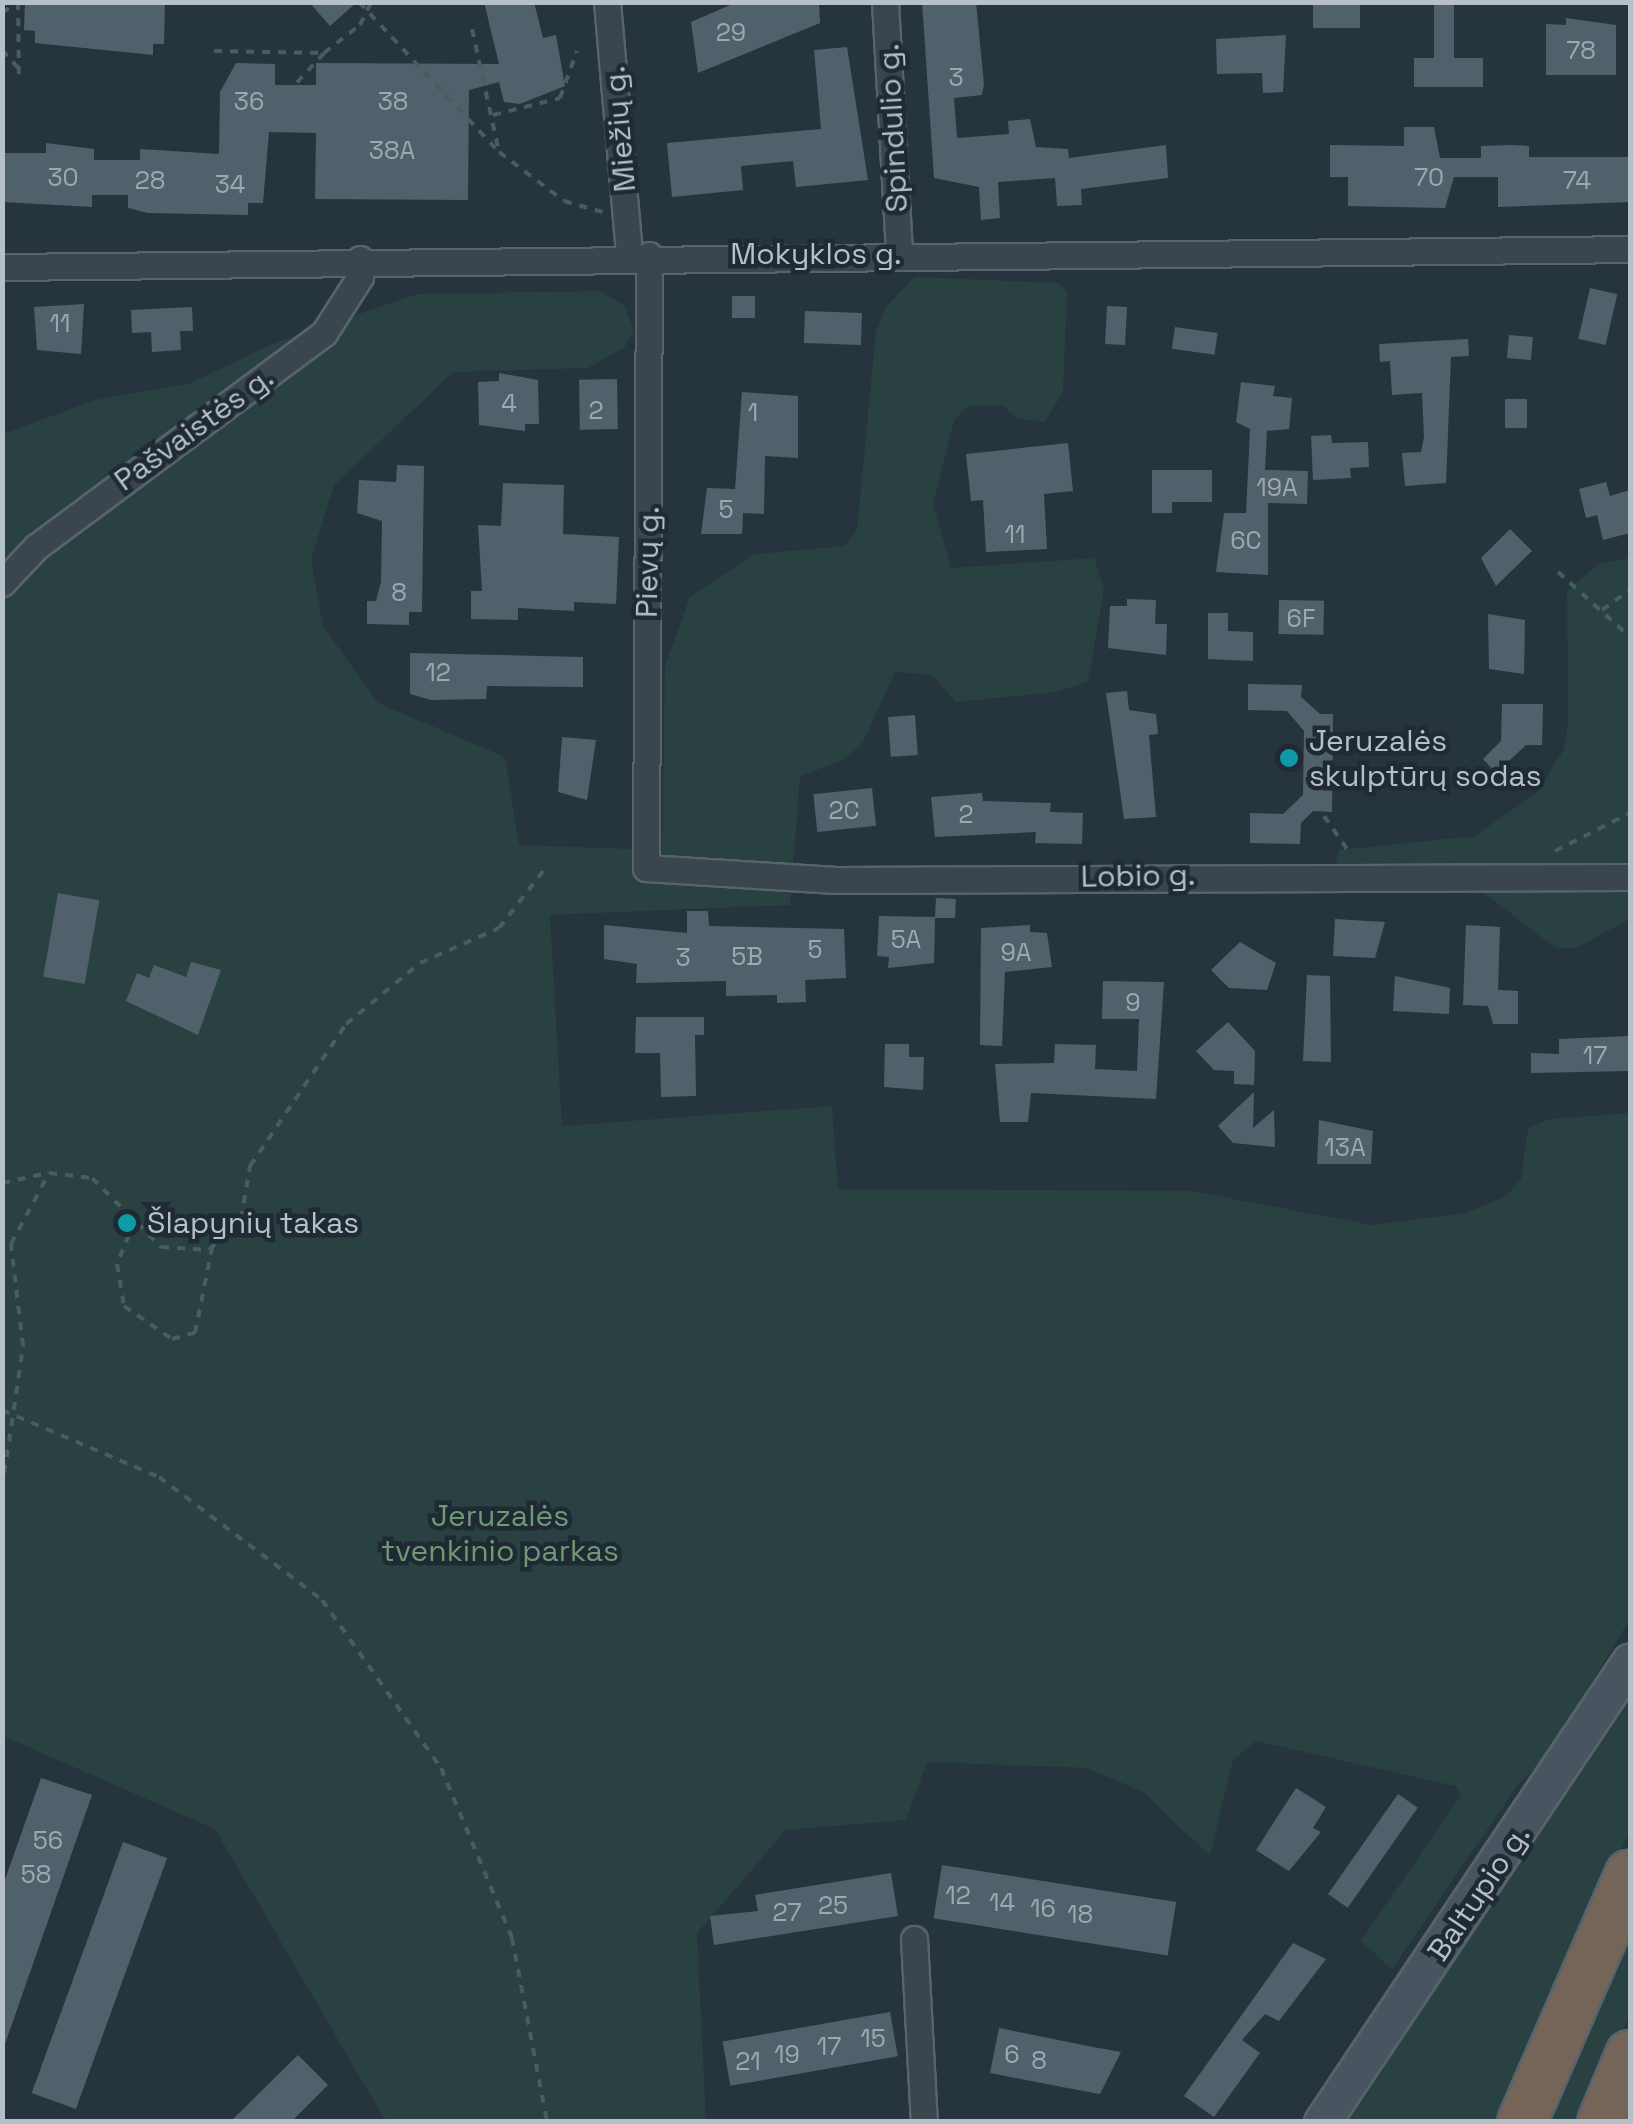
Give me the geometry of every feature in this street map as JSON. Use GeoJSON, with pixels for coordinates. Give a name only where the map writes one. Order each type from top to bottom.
{"type":"FeatureCollection","features":[{"type":"Feature","properties":{"kind":"highway"},"geometry":{"type":"LineString","coordinates":[[1522,2122],[1630,1874]]}},
{"type":"Feature","properties":{"kind":"highway"},"geometry":{"type":"LineString","coordinates":[[1602,2122],[1630,2056]]}},
{"type":"Feature","properties":{"kind":"street","name":"Miežių g."},"geometry":{"type":"LineString","coordinates":[[607,2],[639,255]]}},
{"type":"Feature","properties":{"kind":"street","name":"Spindulio g."},"geometry":{"type":"LineString","coordinates":[[885,2],[899,254]]}},
{"type":"Feature","properties":{"kind":"street","name":"Mokyklos g."},"geometry":{"type":"LineString","coordinates":[[2,267],[639,255],[1630,248]]}},
{"type":"Feature","properties":{"kind":"street","name":"Pievų g."},"geometry":{"type":"LineString","coordinates":[[639,255],[646,868]]}},
{"type":"Feature","properties":{"kind":"street","name":"Pašvaistės g."},"geometry":{"type":"LineString","coordinates":[[2,583],[36,547],[324,333],[360,278],[360,259]]}},
{"type":"Feature","properties":{"kind":"street","name":"Lobio g."},"geometry":{"type":"LineString","coordinates":[[646,868],[836,880],[1630,877]]}},
{"type":"Feature","properties":{"kind":"street","name":"Baltupio g."},"geometry":{"type":"LineString","coordinates":[[1322,2122],[1630,1661]]}},
{"type":"Feature","properties":{"kind":"street"},"geometry":{"type":"LineString","coordinates":[[914,1938],[924,2122]]}},
{"type":"Feature","properties":{"kind":"path"},"geometry":{"type":"LineString","coordinates":[[2,14],[17,2]]}},
{"type":"Feature","properties":{"kind":"path"},"geometry":{"type":"LineString","coordinates":[[17,2],[18,82]]}},
{"type":"Feature","properties":{"kind":"path"},"geometry":{"type":"LineString","coordinates":[[359,2],[499,152],[564,201],[614,216],[639,255]]}},
{"type":"Feature","properties":{"kind":"path"},"geometry":{"type":"LineString","coordinates":[[292,88],[367,12],[371,2]]}},
{"type":"Feature","properties":{"kind":"path"},"geometry":{"type":"LineString","coordinates":[[472,30],[499,152]]}},
{"type":"Feature","properties":{"kind":"path"},"geometry":{"type":"LineString","coordinates":[[2,50],[18,68]]}},
{"type":"Feature","properties":{"kind":"path"},"geometry":{"type":"LineString","coordinates":[[214,51],[324,53]]}},
{"type":"Feature","properties":{"kind":"path"},"geometry":{"type":"LineString","coordinates":[[490,115],[560,98],[578,51]]}},
{"type":"Feature","properties":{"kind":"path"},"geometry":{"type":"LineString","coordinates":[[1558,572],[1630,638]]}},
{"type":"Feature","properties":{"kind":"path"},"geometry":{"type":"LineString","coordinates":[[1602,610],[1630,590]]}},
{"type":"Feature","properties":{"kind":"path"},"geometry":{"type":"LineString","coordinates":[[1555,851],[1630,813]]}},
{"type":"Feature","properties":{"kind":"path"},"geometry":{"type":"LineString","coordinates":[[1324,816],[1344,838],[1350,877]]}},
{"type":"Feature","properties":{"kind":"path"},"geometry":{"type":"LineString","coordinates":[[136,1219],[117,1264],[124,1306],[154,1332],[195,1334],[212,1248],[240,1219],[250,1166],[346,1024],[420,963],[500,928],[547,866]]}},
{"type":"Feature","properties":{"kind":"path"},"geometry":{"type":"LineString","coordinates":[[2,1183],[49,1172],[92,1178],[162,1246],[212,1248]]}},
{"type":"Feature","properties":{"kind":"path"},"geometry":{"type":"LineString","coordinates":[[2,1489],[18,1412],[22,1346],[11,1244],[49,1172]]}},
{"type":"Feature","properties":{"kind":"path"},"geometry":{"type":"LineString","coordinates":[[2,1410],[18,1412],[159,1477],[322,1600],[441,1768],[512,1938],[547,2122]]}},
{"type":"Feature","properties":{"kind":"green space","name":"Jeruzalės tvenkinio parkas"},"geometry":{"type":"Polygon","coordinates":[[[915,277],[1059,283],[1067,292],[1063,392],[1045,422],[1017,418],[1002,405],[969,406],[954,420],[933,503],[951,568],[1094,558],[1104,589],[1088,681],[1058,692],[955,702],[933,675],[895,672],[863,742],[845,759],[800,776],[790,905],[550,915],[562,1126],[832,1106],[838,1189],[1191,1191],[1372,1225],[1465,1213],[1505,1197],[1521,1179],[1528,1128],[1549,1119],[1630,1113],[1630,1619],[1544,1761],[1519,1783],[1392,1969],[1361,1941],[1461,1795],[1455,1786],[1256,1741],[1233,1760],[1210,1856],[1143,1792],[1087,1768],[927,1762],[906,1820],[786,1830],[697,1933],[706,2121],[386,2122],[215,1829],[3,1736],[3,434],[95,400],[191,383],[270,345],[417,294],[600,291],[625,306],[634,331],[624,348],[587,368],[453,372],[334,485],[311,559],[323,626],[378,703],[505,757],[519,845],[662,850],[665,666],[690,597],[755,554],[845,546],[857,529],[876,332],[887,306],[915,277]]]}},
{"type":"Feature","properties":{"kind":"green space"},"geometry":{"type":"Polygon","coordinates":[[[1630,558],[1630,919],[1576,948],[1556,948],[1475,886],[1335,867],[1339,850],[1475,836],[1536,793],[1563,751],[1568,724],[1567,591],[1598,564],[1630,558]]]}},
{"type":"Feature","properties":{"kind":"green space"},"geometry":{"type":"Polygon","coordinates":[[[1630,1684],[1630,1830],[1502,2121],[1340,2122],[1630,1684]]]}},
{"type":"Feature","properties":{"kind":"green space"},"geometry":{"type":"Polygon","coordinates":[[[1630,1915],[1630,2014],[1583,2121],[1540,2122],[1630,1915]]]}},
{"type":"Feature","properties":{"kind":"building"},"geometry":{"type":"Polygon","coordinates":[[[25,2],[165,2],[164,44],[153,44],[153,55],[35,43],[35,31],[24,30],[25,2]]]}},
{"type":"Feature","properties":{"kind":"building"},"geometry":{"type":"Polygon","coordinates":[[[309,2],[357,2],[330,26],[309,2]]]}},
{"type":"Feature","properties":{"kind":"building"},"geometry":{"type":"Polygon","coordinates":[[[484,2],[534,2],[543,38],[556,35],[565,86],[520,104],[504,102],[499,82],[469,90],[468,200],[315,199],[316,133],[269,132],[263,203],[248,203],[248,215],[148,213],[128,208],[128,195],[92,195],[92,207],[2,202],[2,153],[46,153],[46,143],[94,149],[94,160],[140,160],[140,149],[219,154],[220,92],[236,63],[275,64],[275,85],[316,85],[316,63],[499,64],[484,2]]]}},
{"type":"Feature","properties":{"kind":"building"},"geometry":{"type":"Polygon","coordinates":[[[737,2],[819,2],[820,23],[698,73],[691,22],[737,2]]]}},
{"type":"Feature","properties":{"kind":"building"},"geometry":{"type":"Polygon","coordinates":[[[922,2],[976,2],[984,84],[982,95],[954,98],[957,138],[1009,134],[1008,121],[1030,119],[1036,147],[1068,149],[1069,158],[1166,145],[1168,178],[1081,189],[1082,205],[1057,206],[1055,178],[998,182],[1000,218],[981,220],[979,187],[934,178],[922,2]]]}},
{"type":"Feature","properties":{"kind":"building"},"geometry":{"type":"Polygon","coordinates":[[[1313,2],[1360,2],[1360,28],[1313,28],[1313,2]]]}},
{"type":"Feature","properties":{"kind":"building"},"geometry":{"type":"Polygon","coordinates":[[[1434,2],[1454,2],[1454,58],[1483,58],[1483,87],[1414,87],[1414,58],[1434,58],[1434,2]]]}},
{"type":"Feature","properties":{"kind":"building"},"geometry":{"type":"Polygon","coordinates":[[[1566,18],[1616,25],[1616,75],[1546,75],[1546,24],[1566,25],[1566,18]]]}},
{"type":"Feature","properties":{"kind":"building"},"geometry":{"type":"Polygon","coordinates":[[[1286,35],[1283,92],[1263,93],[1262,73],[1217,74],[1216,39],[1286,35]]]}},
{"type":"Feature","properties":{"kind":"building"},"geometry":{"type":"Polygon","coordinates":[[[847,47],[868,180],[796,187],[793,161],[741,166],[743,190],[672,197],[667,143],[821,129],[814,50],[847,47]]]}},
{"type":"Feature","properties":{"kind":"building"},"geometry":{"type":"Polygon","coordinates":[[[1404,127],[1434,127],[1440,158],[1481,158],[1481,146],[1512,145],[1529,146],[1529,157],[1630,157],[1630,202],[1498,207],[1498,177],[1454,177],[1445,208],[1348,206],[1348,177],[1330,177],[1330,145],[1404,146],[1404,127]]]}},
{"type":"Feature","properties":{"kind":"building"},"geometry":{"type":"Polygon","coordinates":[[[1590,288],[1617,294],[1606,345],[1578,339],[1590,288]]]}},
{"type":"Feature","properties":{"kind":"building"},"geometry":{"type":"Polygon","coordinates":[[[732,296],[755,296],[755,318],[732,318],[732,296]]]}},
{"type":"Feature","properties":{"kind":"building"},"geometry":{"type":"Polygon","coordinates":[[[84,304],[81,354],[37,350],[34,307],[84,304]]]}},
{"type":"Feature","properties":{"kind":"building"},"geometry":{"type":"Polygon","coordinates":[[[1107,306],[1127,307],[1125,345],[1105,344],[1107,306]]]}},
{"type":"Feature","properties":{"kind":"building"},"geometry":{"type":"Polygon","coordinates":[[[192,307],[193,331],[180,331],[181,350],[152,352],[151,332],[132,333],[131,310],[192,307]]]}},
{"type":"Feature","properties":{"kind":"building"},"geometry":{"type":"Polygon","coordinates":[[[805,311],[862,313],[861,345],[804,343],[805,311]]]}},
{"type":"Feature","properties":{"kind":"building"},"geometry":{"type":"Polygon","coordinates":[[[1175,327],[1218,333],[1215,355],[1172,349],[1175,327]]]}},
{"type":"Feature","properties":{"kind":"building"},"geometry":{"type":"Polygon","coordinates":[[[1509,335],[1533,337],[1531,360],[1507,358],[1509,335]]]}},
{"type":"Feature","properties":{"kind":"building"},"geometry":{"type":"Polygon","coordinates":[[[1468,339],[1469,356],[1451,357],[1446,483],[1405,486],[1402,453],[1421,452],[1424,437],[1422,393],[1392,395],[1390,361],[1380,362],[1379,344],[1468,339]]]}},
{"type":"Feature","properties":{"kind":"building"},"geometry":{"type":"Polygon","coordinates":[[[499,373],[538,380],[539,424],[525,424],[525,431],[479,425],[478,382],[499,381],[499,373]]]}},
{"type":"Feature","properties":{"kind":"building"},"geometry":{"type":"Polygon","coordinates":[[[617,379],[618,429],[580,430],[579,380],[617,379]]]}},
{"type":"Feature","properties":{"kind":"building"},"geometry":{"type":"Polygon","coordinates":[[[1241,382],[1275,386],[1273,396],[1292,398],[1289,429],[1267,431],[1265,470],[1308,471],[1307,504],[1268,503],[1268,575],[1216,572],[1224,513],[1246,513],[1250,429],[1236,422],[1241,382]]]}},
{"type":"Feature","properties":{"kind":"building"},"geometry":{"type":"Polygon","coordinates":[[[742,392],[798,396],[798,458],[765,456],[764,514],[743,513],[742,534],[701,534],[707,488],[735,489],[742,392]]]}},
{"type":"Feature","properties":{"kind":"building"},"geometry":{"type":"Polygon","coordinates":[[[1505,399],[1527,399],[1527,428],[1505,428],[1505,399]]]}},
{"type":"Feature","properties":{"kind":"building"},"geometry":{"type":"Polygon","coordinates":[[[1331,435],[1332,443],[1368,442],[1369,467],[1350,468],[1351,478],[1313,480],[1311,436],[1331,435]]]}},
{"type":"Feature","properties":{"kind":"building"},"geometry":{"type":"Polygon","coordinates":[[[1068,443],[1073,491],[1044,494],[1047,549],[986,552],[983,500],[971,501],[966,454],[1068,443]]]}},
{"type":"Feature","properties":{"kind":"building"},"geometry":{"type":"Polygon","coordinates":[[[397,465],[424,466],[422,612],[409,612],[409,625],[367,624],[367,601],[376,601],[381,582],[382,521],[357,513],[359,480],[396,482],[397,465]]]}},
{"type":"Feature","properties":{"kind":"building"},"geometry":{"type":"Polygon","coordinates":[[[1152,470],[1212,470],[1212,502],[1172,502],[1172,513],[1152,513],[1152,470]]]}},
{"type":"Feature","properties":{"kind":"building"},"geometry":{"type":"Polygon","coordinates":[[[1606,482],[1610,496],[1630,490],[1630,533],[1603,540],[1597,515],[1586,518],[1579,489],[1606,482]]]}},
{"type":"Feature","properties":{"kind":"building"},"geometry":{"type":"Polygon","coordinates":[[[503,483],[564,485],[563,534],[619,537],[616,604],[574,602],[574,611],[518,608],[518,620],[471,619],[471,591],[482,591],[478,525],[501,526],[503,483]]]}},
{"type":"Feature","properties":{"kind":"building"},"geometry":{"type":"Polygon","coordinates":[[[1510,529],[1532,551],[1496,586],[1481,558],[1510,529]]]}},
{"type":"Feature","properties":{"kind":"building"},"geometry":{"type":"Polygon","coordinates":[[[1127,599],[1156,600],[1155,624],[1167,624],[1166,655],[1108,648],[1110,606],[1127,606],[1127,599]]]}},
{"type":"Feature","properties":{"kind":"building"},"geometry":{"type":"Polygon","coordinates":[[[1279,600],[1324,601],[1323,635],[1278,634],[1279,600]]]}},
{"type":"Feature","properties":{"kind":"building"},"geometry":{"type":"Polygon","coordinates":[[[1208,613],[1228,613],[1228,631],[1253,632],[1253,661],[1208,659],[1208,613]]]}},
{"type":"Feature","properties":{"kind":"building"},"geometry":{"type":"Polygon","coordinates":[[[1488,614],[1525,620],[1524,674],[1489,669],[1488,614]]]}},
{"type":"Feature","properties":{"kind":"building"},"geometry":{"type":"Polygon","coordinates":[[[410,653],[583,657],[583,687],[487,686],[486,699],[431,700],[410,694],[410,653]]]}},
{"type":"Feature","properties":{"kind":"building"},"geometry":{"type":"Polygon","coordinates":[[[1248,684],[1302,685],[1301,697],[1320,714],[1333,714],[1332,812],[1313,811],[1301,823],[1300,844],[1250,843],[1250,813],[1283,814],[1303,795],[1304,731],[1287,711],[1248,710],[1248,684]]]}},
{"type":"Feature","properties":{"kind":"building"},"geometry":{"type":"Polygon","coordinates":[[[1127,691],[1129,710],[1156,714],[1158,734],[1149,735],[1156,817],[1124,819],[1106,693],[1127,691]]]}},
{"type":"Feature","properties":{"kind":"building"},"geometry":{"type":"Polygon","coordinates":[[[1502,704],[1543,704],[1542,745],[1526,745],[1496,773],[1483,759],[1501,741],[1502,704]]]}},
{"type":"Feature","properties":{"kind":"building"},"geometry":{"type":"Polygon","coordinates":[[[915,715],[918,755],[891,757],[888,717],[915,715]]]}},
{"type":"Feature","properties":{"kind":"building"},"geometry":{"type":"Polygon","coordinates":[[[562,737],[596,740],[587,800],[558,792],[562,737]]]}},
{"type":"Feature","properties":{"kind":"building"},"geometry":{"type":"Polygon","coordinates":[[[872,788],[876,826],[817,832],[813,794],[872,788]]]}},
{"type":"Feature","properties":{"kind":"building"},"geometry":{"type":"Polygon","coordinates":[[[982,793],[983,801],[1051,803],[1050,812],[1083,813],[1082,844],[1035,843],[1036,832],[935,837],[931,797],[982,793]]]}},
{"type":"Feature","properties":{"kind":"building"},"geometry":{"type":"Polygon","coordinates":[[[58,893],[99,900],[85,984],[43,977],[58,893]]]}},
{"type":"Feature","properties":{"kind":"building"},"geometry":{"type":"Polygon","coordinates":[[[936,898],[956,899],[955,918],[935,918],[934,963],[888,968],[889,957],[877,956],[879,916],[935,917],[936,898]]]}},
{"type":"Feature","properties":{"kind":"building"},"geometry":{"type":"Polygon","coordinates":[[[687,911],[708,911],[709,926],[844,929],[846,978],[805,980],[806,1002],[777,1003],[777,995],[726,996],[726,981],[636,983],[637,964],[604,959],[604,925],[687,933],[687,911]]]}},
{"type":"Feature","properties":{"kind":"building"},"geometry":{"type":"Polygon","coordinates":[[[1335,919],[1385,922],[1375,958],[1333,956],[1335,919]]]}},
{"type":"Feature","properties":{"kind":"building"},"geometry":{"type":"Polygon","coordinates":[[[1030,925],[1030,932],[1047,933],[1052,967],[1005,972],[1002,1046],[980,1045],[981,928],[1030,925]]]}},
{"type":"Feature","properties":{"kind":"building"},"geometry":{"type":"Polygon","coordinates":[[[1466,925],[1500,927],[1498,990],[1518,991],[1518,1024],[1493,1024],[1488,1006],[1463,1005],[1466,925]]]}},
{"type":"Feature","properties":{"kind":"building"},"geometry":{"type":"Polygon","coordinates":[[[1240,942],[1276,963],[1267,990],[1229,988],[1211,970],[1240,942]]]}},
{"type":"Feature","properties":{"kind":"building"},"geometry":{"type":"Polygon","coordinates":[[[191,962],[221,970],[198,1035],[126,1001],[137,973],[149,978],[154,965],[186,977],[191,962]]]}},
{"type":"Feature","properties":{"kind":"building"},"geometry":{"type":"Polygon","coordinates":[[[1307,975],[1330,976],[1331,1062],[1303,1061],[1307,975]]]}},
{"type":"Feature","properties":{"kind":"building"},"geometry":{"type":"Polygon","coordinates":[[[1395,976],[1450,988],[1449,1014],[1393,1011],[1395,976]]]}},
{"type":"Feature","properties":{"kind":"building"},"geometry":{"type":"Polygon","coordinates":[[[1103,981],[1164,982],[1156,1099],[1031,1093],[1028,1122],[1000,1122],[995,1064],[1054,1063],[1055,1044],[1096,1045],[1095,1069],[1137,1071],[1139,1019],[1102,1019],[1103,981]]]}},
{"type":"Feature","properties":{"kind":"building"},"geometry":{"type":"Polygon","coordinates":[[[636,1017],[704,1017],[704,1035],[695,1035],[696,1096],[661,1097],[660,1053],[635,1053],[636,1017]]]}},
{"type":"Feature","properties":{"kind":"building"},"geometry":{"type":"Polygon","coordinates":[[[1228,1022],[1255,1051],[1254,1085],[1234,1084],[1234,1071],[1214,1070],[1196,1051],[1228,1022]]]}},
{"type":"Feature","properties":{"kind":"building"},"geometry":{"type":"Polygon","coordinates":[[[1630,1036],[1630,1071],[1531,1073],[1531,1053],[1559,1054],[1559,1039],[1630,1036]]]}},
{"type":"Feature","properties":{"kind":"building"},"geometry":{"type":"Polygon","coordinates":[[[885,1044],[909,1044],[909,1057],[924,1057],[923,1090],[884,1087],[885,1044]]]}},
{"type":"Feature","properties":{"kind":"building"},"geometry":{"type":"Polygon","coordinates":[[[1254,1092],[1253,1128],[1274,1110],[1275,1147],[1233,1143],[1218,1126],[1254,1092]]]}},
{"type":"Feature","properties":{"kind":"building"},"geometry":{"type":"Polygon","coordinates":[[[1319,1120],[1373,1131],[1371,1164],[1317,1164],[1319,1120]]]}},
{"type":"Feature","properties":{"kind":"building"},"geometry":{"type":"Polygon","coordinates":[[[41,1778],[92,1795],[5,2044],[2,1888],[41,1778]]]}},
{"type":"Feature","properties":{"kind":"building"},"geometry":{"type":"Polygon","coordinates":[[[1296,1788],[1326,1807],[1313,1828],[1321,1832],[1289,1871],[1256,1850],[1296,1788]]]}},
{"type":"Feature","properties":{"kind":"building"},"geometry":{"type":"Polygon","coordinates":[[[1398,1794],[1418,1808],[1348,1908],[1328,1894],[1398,1794]]]}},
{"type":"Feature","properties":{"kind":"building"},"geometry":{"type":"Polygon","coordinates":[[[123,1842],[167,1858],[76,2109],[32,2093],[123,1842]]]}},
{"type":"Feature","properties":{"kind":"building"},"geometry":{"type":"Polygon","coordinates":[[[942,1865],[1176,1902],[1168,1955],[934,1918],[942,1865]]]}},
{"type":"Feature","properties":{"kind":"building"},"geometry":{"type":"Polygon","coordinates":[[[891,1873],[898,1916],[714,1945],[710,1916],[758,1911],[755,1895],[891,1873]]]}},
{"type":"Feature","properties":{"kind":"building"},"geometry":{"type":"Polygon","coordinates":[[[1293,1943],[1326,1959],[1279,2021],[1265,2014],[1242,2040],[1260,2053],[1214,2117],[1184,2096],[1293,1943]]]}},
{"type":"Feature","properties":{"kind":"building"},"geometry":{"type":"Polygon","coordinates":[[[890,2012],[898,2056],[730,2086],[723,2042],[890,2012]]]}},
{"type":"Feature","properties":{"kind":"building"},"geometry":{"type":"Polygon","coordinates":[[[999,2028],[1121,2052],[1100,2094],[990,2073],[999,2028]]]}},
{"type":"Feature","properties":{"kind":"building"},"geometry":{"type":"Polygon","coordinates":[[[298,2055],[328,2085],[291,2122],[230,2122],[298,2055]]]}},
{"type":"Feature","properties":{"kind":"place","name":"Jeruzalės skulptūrų sodas"},"geometry":{"type":"Point","coordinates":[1289,758]}},
{"type":"Feature","properties":{"kind":"place","name":"Šlapynių takas"},"geometry":{"type":"Point","coordinates":[127,1223]}}]}
